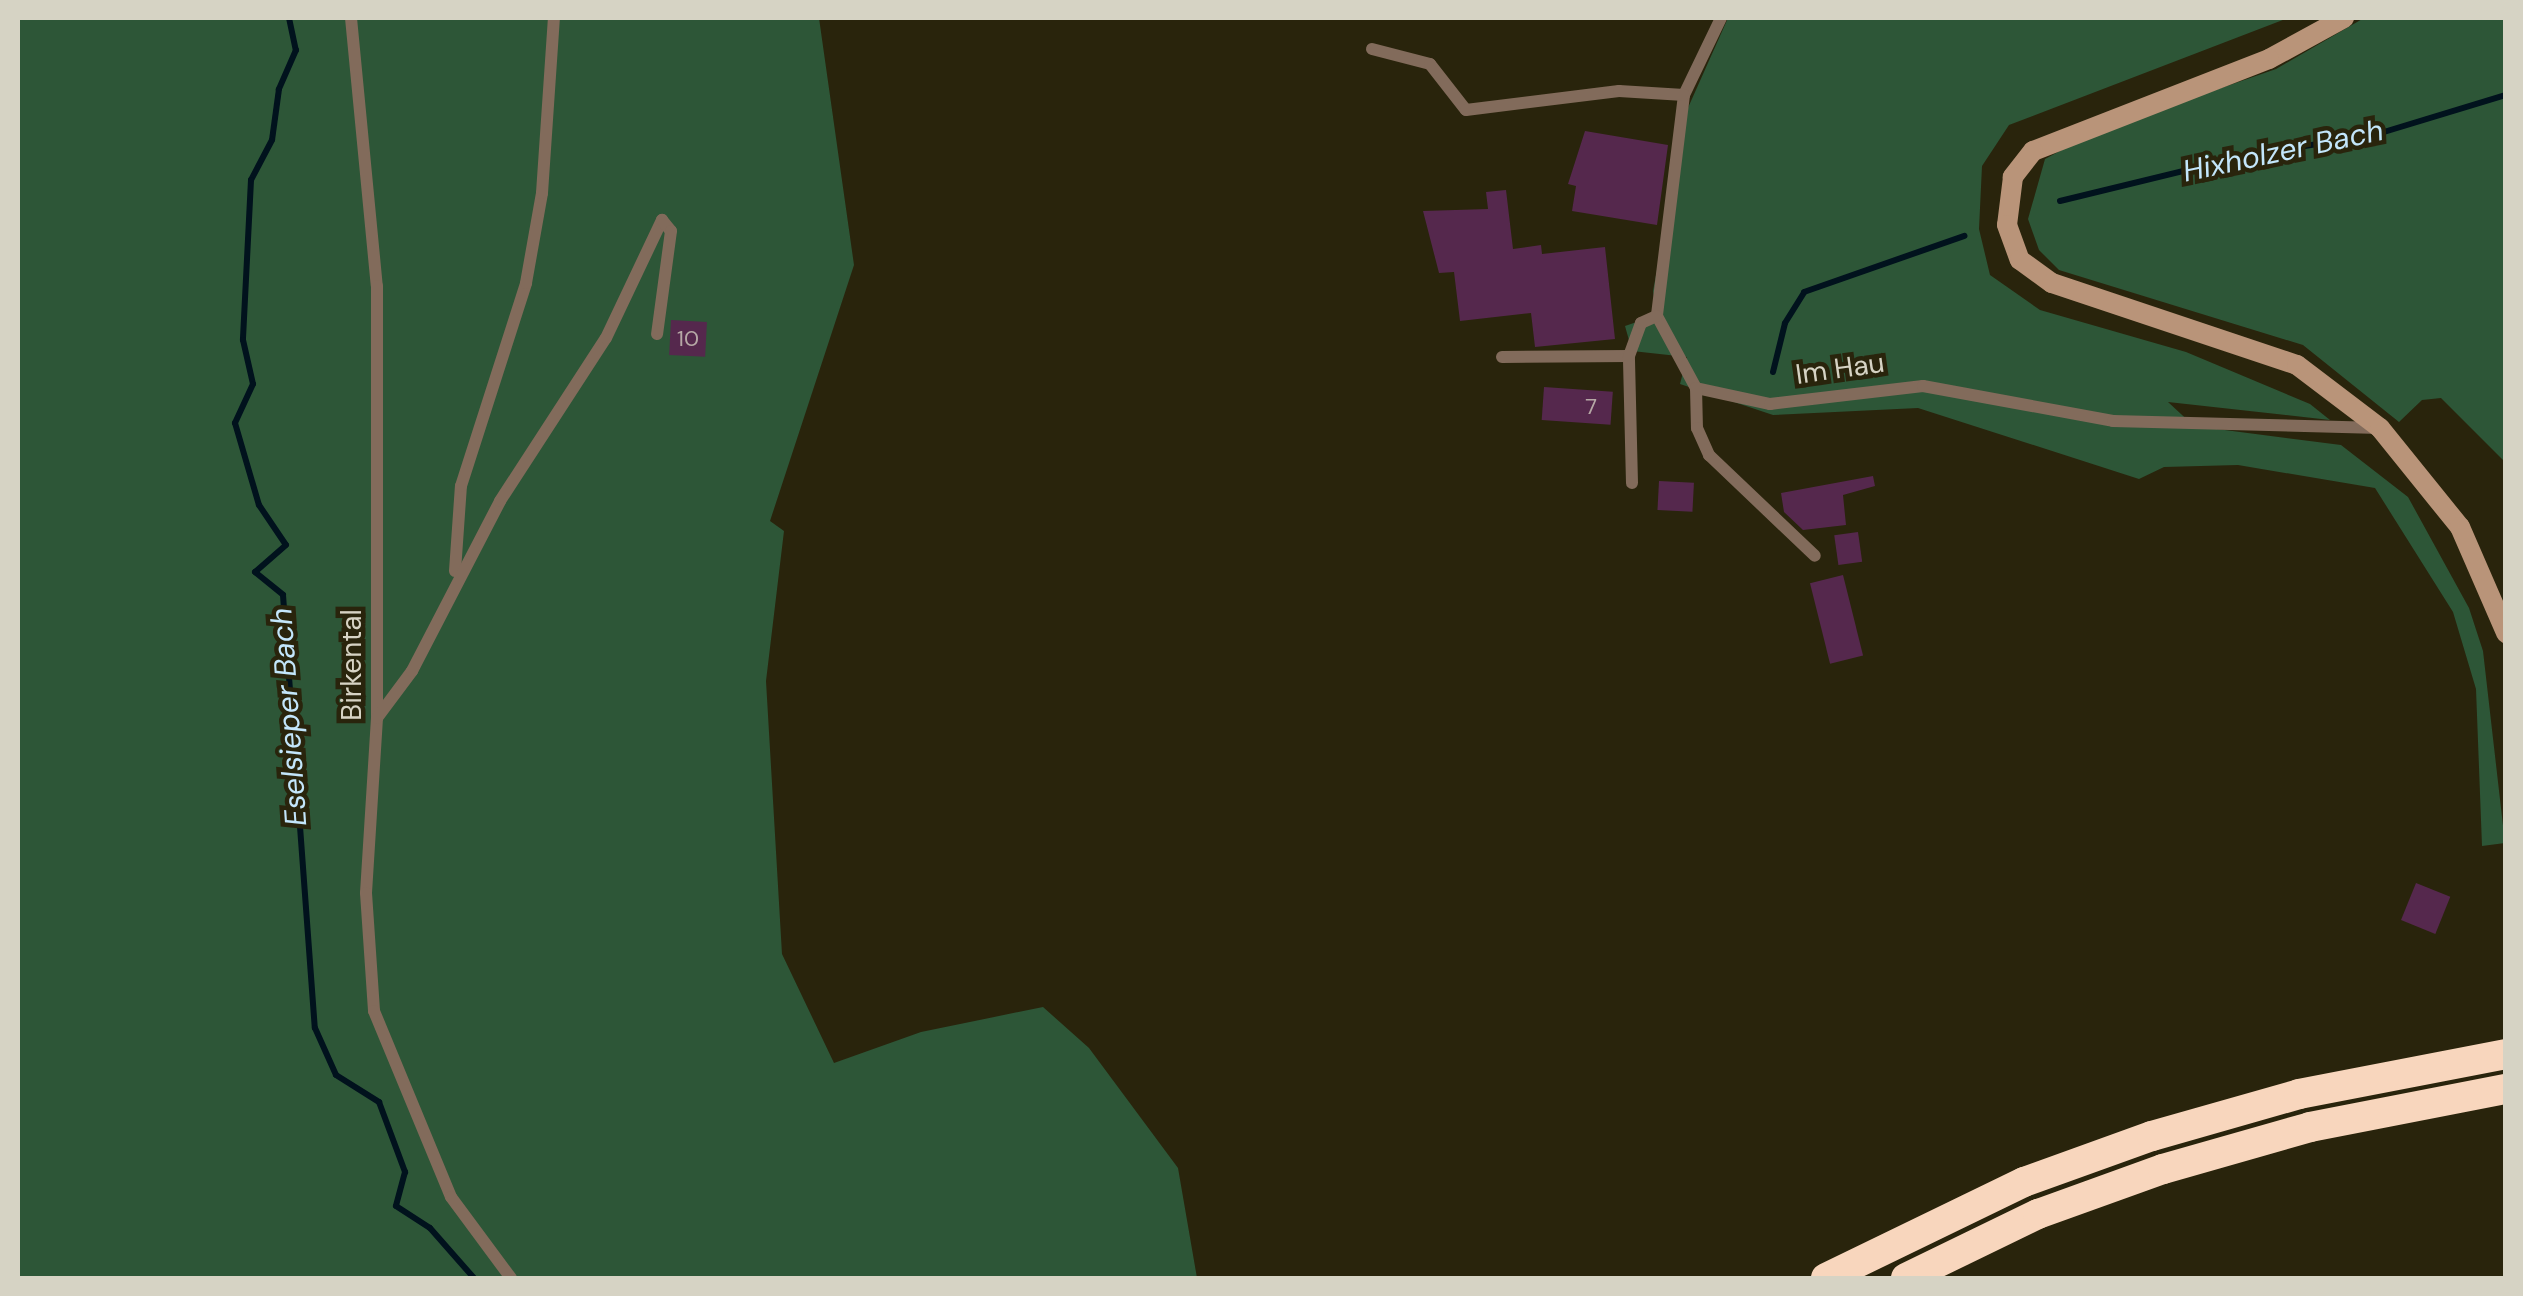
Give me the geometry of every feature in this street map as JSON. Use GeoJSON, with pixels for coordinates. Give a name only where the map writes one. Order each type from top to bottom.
{"type":"FeatureCollection","features":[{"type":"Feature","properties":{"kind":"highway"},"geometry":{"type":"LineString","coordinates":[[1826,1278],[2024,1182],[2152,1136],[2299,1094],[2506,1054]]}},
{"type":"Feature","properties":{"kind":"highway"},"geometry":{"type":"LineString","coordinates":[[1906,1278],[2038,1214],[2164,1169],[2310,1128],[2506,1090]]}},
{"type":"Feature","properties":{"kind":"main road"},"geometry":{"type":"LineString","coordinates":[[2344,18],[2269,59],[2033,152],[2013,177],[2006,225],[2020,260],[2052,283],[2297,365],[2380,428],[2460,527],[2506,633]]}},
{"type":"Feature","properties":{"kind":"lane","name":"Birkental"},"geometry":{"type":"LineString","coordinates":[[351,18],[377,286],[378,718],[366,893],[374,1011],[451,1197],[511,1278]]}},
{"type":"Feature","properties":{"kind":"lane"},"geometry":{"type":"LineString","coordinates":[[454,578],[461,486],[529,265],[554,18]]}},
{"type":"Feature","properties":{"kind":"lane"},"geometry":{"type":"LineString","coordinates":[[1721,18],[1684,95],[1657,316],[1696,388],[1697,428],[1709,455],[1814,556]]}},
{"type":"Feature","properties":{"kind":"lane"},"geometry":{"type":"LineString","coordinates":[[1372,49],[1430,64],[1466,110],[1619,91],[1684,95]]}},
{"type":"Feature","properties":{"kind":"lane"},"geometry":{"type":"LineString","coordinates":[[378,718],[412,671],[454,578],[606,338],[662,220],[670,231],[657,334]]}},
{"type":"Feature","properties":{"kind":"lane"},"geometry":{"type":"LineString","coordinates":[[1632,483],[1629,356],[1641,322],[1657,316]]}},
{"type":"Feature","properties":{"kind":"lane"},"geometry":{"type":"LineString","coordinates":[[1502,357],[1629,356]]}},
{"type":"Feature","properties":{"kind":"lane","name":"Im Hau"},"geometry":{"type":"LineString","coordinates":[[1696,388],[1770,404],[1923,386],[2113,421],[2380,428]]}},
{"type":"Feature","properties":{"kind":"green space"},"geometry":{"type":"Polygon","coordinates":[[[18,18],[819,18],[854,265],[770,521],[784,531],[766,681],[782,954],[834,1063],[921,1032],[1043,1007],[1089,1048],[1178,1168],[1197,1278],[18,1278],[18,18]]]}},
{"type":"Feature","properties":{"kind":"green space"},"geometry":{"type":"Polygon","coordinates":[[[1728,18],[2288,18],[2009,125],[1982,166],[1979,229],[1990,275],[2040,310],[2186,352],[2310,404],[2330,420],[2168,402],[2194,426],[2341,445],[2408,497],[2469,608],[2483,651],[2505,843],[2482,846],[2476,689],[2453,612],[2375,488],[2238,465],[2164,467],[2139,479],[1918,408],[1773,415],[1680,384],[1687,357],[1632,351],[1625,326],[1657,315],[1653,291],[1687,110],[1728,18]]]}},
{"type":"Feature","properties":{"kind":"green space"},"geometry":{"type":"Polygon","coordinates":[[[2364,18],[2505,18],[2505,462],[2441,398],[2422,400],[2399,422],[2303,345],[2059,270],[2039,250],[2028,219],[2045,159],[2097,131],[2276,69],[2364,18]]]}},
{"type":"Feature","properties":{"kind":"building"},"geometry":{"type":"Polygon","coordinates":[[[1585,131],[1668,145],[1657,225],[1572,211],[1576,186],[1568,184],[1585,131]]]}},
{"type":"Feature","properties":{"kind":"building"},"geometry":{"type":"Polygon","coordinates":[[[1506,190],[1513,249],[1541,245],[1542,254],[1605,247],[1615,339],[1535,347],[1531,313],[1460,321],[1454,272],[1439,273],[1423,211],[1488,209],[1486,192],[1506,190]]]}},
{"type":"Feature","properties":{"kind":"building"},"geometry":{"type":"Polygon","coordinates":[[[671,320],[707,322],[705,357],[669,355],[671,320]]]}},
{"type":"Feature","properties":{"kind":"building"},"geometry":{"type":"Polygon","coordinates":[[[1544,387],[1613,392],[1611,425],[1542,420],[1544,387]]]}},
{"type":"Feature","properties":{"kind":"building"},"geometry":{"type":"Polygon","coordinates":[[[1873,476],[1875,486],[1843,495],[1846,525],[1803,530],[1784,512],[1781,493],[1873,476]]]}},
{"type":"Feature","properties":{"kind":"building"},"geometry":{"type":"Polygon","coordinates":[[[1659,481],[1694,483],[1692,512],[1657,510],[1659,481]]]}},
{"type":"Feature","properties":{"kind":"building"},"geometry":{"type":"Polygon","coordinates":[[[1858,532],[1862,562],[1838,565],[1834,535],[1858,532]]]}},
{"type":"Feature","properties":{"kind":"building"},"geometry":{"type":"Polygon","coordinates":[[[1843,575],[1863,656],[1830,664],[1810,583],[1843,575]]]}},
{"type":"Feature","properties":{"kind":"building"},"geometry":{"type":"Polygon","coordinates":[[[2416,883],[2450,897],[2435,934],[2401,920],[2416,883]]]}},
{"type":"Feature","properties":{"kind":"waterway","name":"Eselsieper Bach"},"geometry":{"type":"LineString","coordinates":[[289,18],[296,50],[279,89],[272,140],[251,180],[243,340],[253,384],[235,423],[259,505],[286,545],[255,572],[283,595],[315,1028],[336,1075],[379,1102],[405,1172],[396,1206],[430,1228],[474,1278]]}},
{"type":"Feature","properties":{"kind":"waterway","name":"Hixholzer Bach"},"geometry":{"type":"LineString","coordinates":[[2060,201],[2249,155],[2374,135],[2506,95]]}},
{"type":"Feature","properties":{"kind":"waterway","name":"Hixholzer Bach"},"geometry":{"type":"LineString","coordinates":[[1773,372],[1785,323],[1804,292],[1964,236]]}}]}
